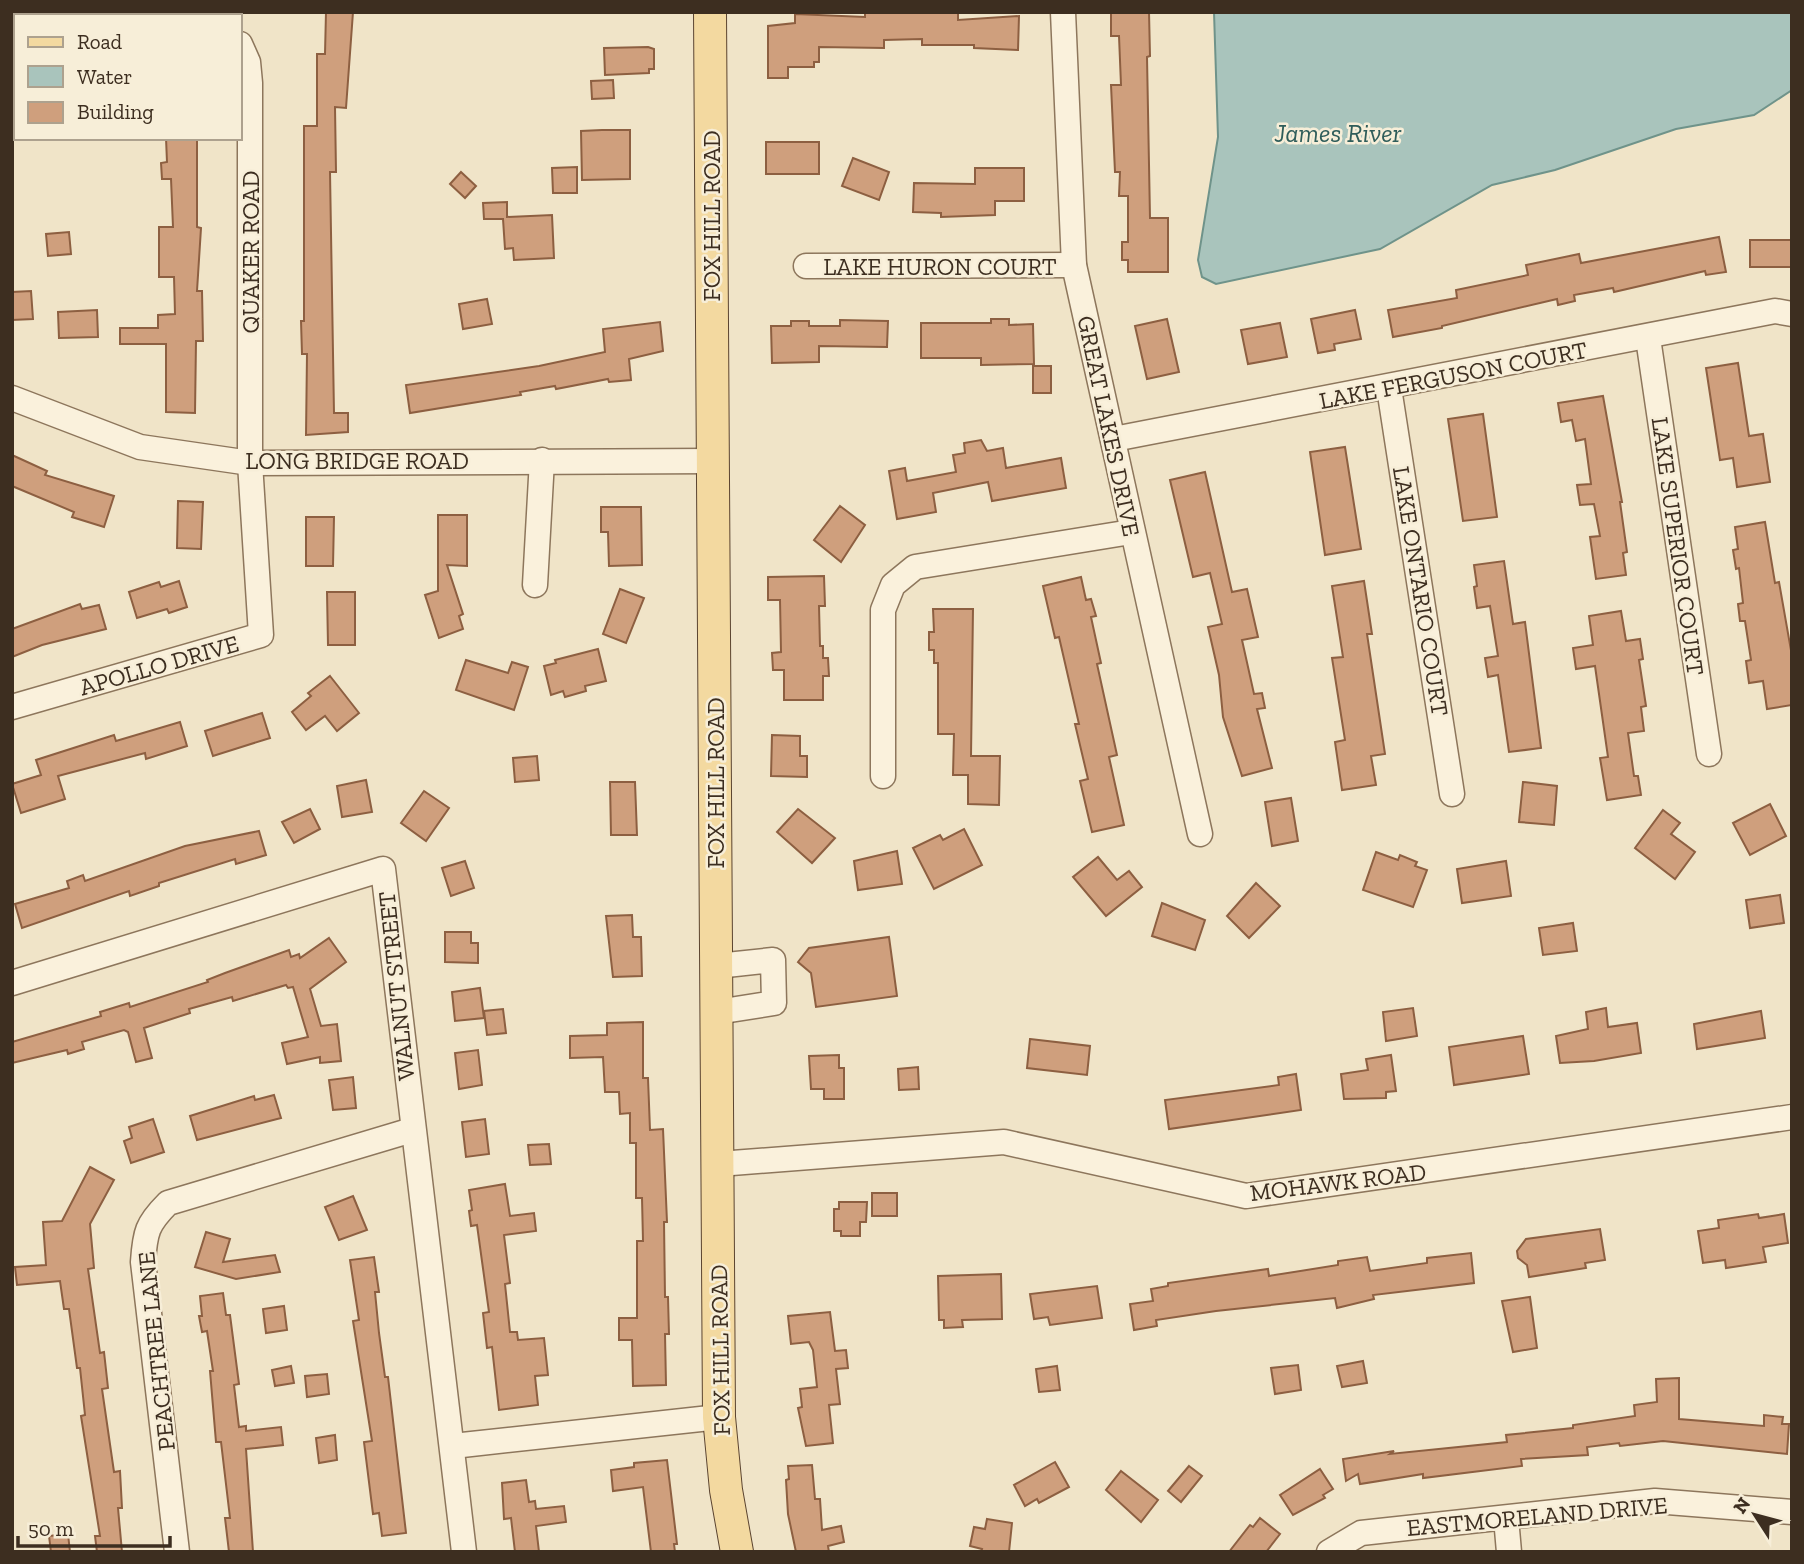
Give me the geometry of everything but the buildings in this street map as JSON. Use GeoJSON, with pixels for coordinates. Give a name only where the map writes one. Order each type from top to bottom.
{"type":"FeatureCollection","features":[{"type":"Feature","properties":{"kind":"main road","name":"FOX HILL ROAD"},"geometry":{"type":"LineString","coordinates":[[710,12],[719,1417],[726,1490],[737,1552]]}},
{"type":"Feature","properties":{"kind":"street","name":"GREAT LAKES DRIVE"},"geometry":{"type":"LineString","coordinates":[[1063,12],[1065,111],[1074,265],[1200,834]]}},
{"type":"Feature","properties":{"kind":"street","name":"QUAKER ROAD"},"geometry":{"type":"LineString","coordinates":[[242,48],[248,62],[250,83],[250,463]]}},
{"type":"Feature","properties":{"kind":"street","name":"LAKE HURON COURT"},"geometry":{"type":"LineString","coordinates":[[806,266],[1074,265]]}},
{"type":"Feature","properties":{"kind":"street","name":"LAKE FERGUSON COURT"},"geometry":{"type":"LineString","coordinates":[[1114,439],[1648,338],[1775,311],[1792,314]]}},
{"type":"Feature","properties":{"kind":"street","name":"LAKE SUPERIOR COURT"},"geometry":{"type":"LineString","coordinates":[[1648,338],[1709,754]]}},
{"type":"Feature","properties":{"kind":"street","name":"LAKE ONTARIO COURT"},"geometry":{"type":"LineString","coordinates":[[1389,388],[1452,794]]}},
{"type":"Feature","properties":{"kind":"street","name":"LONG BRIDGE ROAD"},"geometry":{"type":"LineString","coordinates":[[12,398],[140,447],[250,463],[713,461]]}},
{"type":"Feature","properties":{"kind":"street"},"geometry":{"type":"LineString","coordinates":[[535,585],[542,460]]}},
{"type":"Feature","properties":{"kind":"street","name":"APOLLO DRIVE"},"geometry":{"type":"LineString","coordinates":[[12,707],[261,635],[250,463]]}},
{"type":"Feature","properties":{"kind":"street"},"geometry":{"type":"LineString","coordinates":[[883,776],[883,610],[893,585],[915,567],[1131,532]]}},
{"type":"Feature","properties":{"kind":"street","name":"WALNUT STREET"},"geometry":{"type":"LineString","coordinates":[[12,983],[383,869],[464,1552]]}},
{"type":"Feature","properties":{"kind":"street"},"geometry":{"type":"LineString","coordinates":[[717,966],[773,960],[774,1003],[717,1012]]}},
{"type":"Feature","properties":{"kind":"street","name":"MOHAWK ROAD"},"geometry":{"type":"LineString","coordinates":[[719,1164],[1004,1142],[1246,1196],[1792,1117]]}},
{"type":"Feature","properties":{"kind":"street","name":"PEACHTREE LANE"},"geometry":{"type":"LineString","coordinates":[[177,1552],[143,1262],[145,1237],[151,1220],[168,1203],[412,1130]]}},
{"type":"Feature","properties":{"kind":"street"},"geometry":{"type":"LineString","coordinates":[[453,1446],[719,1417]]}},
{"type":"Feature","properties":{"kind":"street","name":"EASTMORELAND DRIVE"},"geometry":{"type":"LineString","coordinates":[[1329,1552],[1361,1533],[1655,1501],[1792,1513]]}},
{"type":"Feature","properties":{"kind":"street"},"geometry":{"type":"LineString","coordinates":[[1506,1518],[1509,1552]]}},
{"type":"Feature","properties":{"kind":"water","name":"James River"},"geometry":{"type":"Polygon","coordinates":[[[1214,12],[1792,12],[1792,90],[1754,115],[1676,129],[1555,170],[1492,185],[1380,249],[1216,284],[1202,277],[1198,260],[1218,137],[1214,12]]]}}]}
